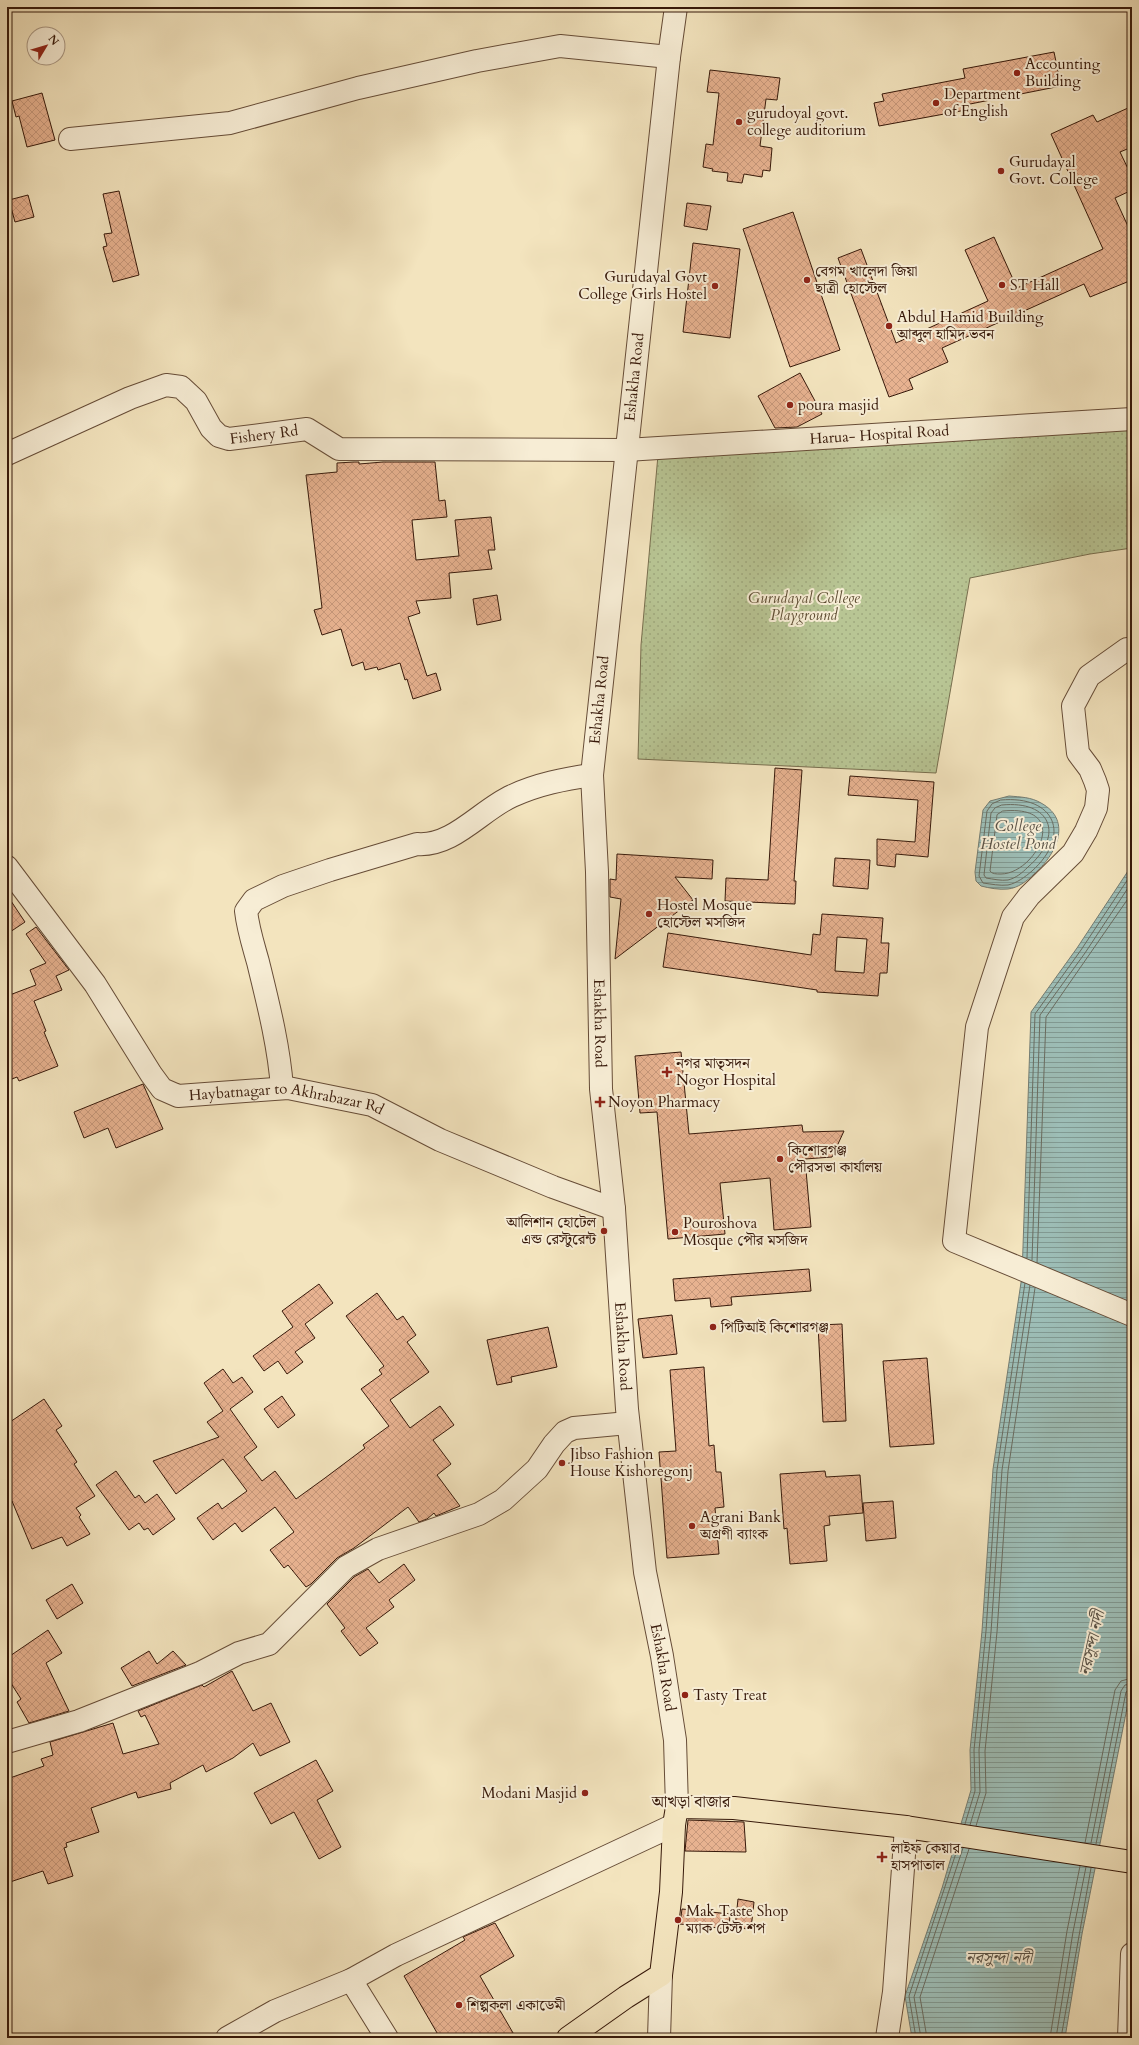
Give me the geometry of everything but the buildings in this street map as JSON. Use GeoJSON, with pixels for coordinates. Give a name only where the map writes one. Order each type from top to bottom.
{"type":"FeatureCollection","features":[{"type":"Feature","properties":{"kind":"main road"},"geometry":{"type":"LineString","coordinates":[[676,1816],[734,1808],[906,1827],[1126,1861]]}},
{"type":"Feature","properties":{"kind":"main road","name":"Eshakha Road"},"geometry":{"type":"LineString","coordinates":[[661,1975],[671,1892],[676,1816]]}},
{"type":"Feature","properties":{"kind":"main road"},"geometry":{"type":"LineString","coordinates":[[568,2038],[626,1997],[661,1975]]}},
{"type":"Feature","properties":{"kind":"street","name":"Eshakha Road"},"geometry":{"type":"LineString","coordinates":[[676,7],[669,57],[626,450],[592,775],[597,872],[601,1089],[614,1209],[628,1423],[645,1572],[662,1656],[675,1740],[676,1816]]}},
{"type":"Feature","properties":{"kind":"street"},"geometry":{"type":"LineString","coordinates":[[70,140],[230,123],[358,88],[477,61],[560,46],[669,57]]}},
{"type":"Feature","properties":{"kind":"street","name":"Fishery Rd"},"geometry":{"type":"LineString","coordinates":[[7,454],[130,398],[166,385],[181,387],[196,401],[211,428],[219,436],[229,439],[307,429],[339,449],[626,450]]}},
{"type":"Feature","properties":{"kind":"street","name":"Harua- Hospital Road"},"geometry":{"type":"LineString","coordinates":[[626,450],[1132,419]]}},
{"type":"Feature","properties":{"kind":"street"},"geometry":{"type":"LineString","coordinates":[[1132,649],[1127,649],[1089,676],[1073,706],[1078,753],[1090,769],[1098,790],[1096,808],[1086,831],[1072,853],[1028,896],[1013,917],[977,1028],[954,1241],[1132,1315]]}},
{"type":"Feature","properties":{"kind":"street"},"geometry":{"type":"LineString","coordinates":[[282,1088],[281,1072],[272,1027],[257,960],[248,930],[246,911],[254,900],[283,886],[330,870],[417,844],[427,845],[447,838],[510,796],[544,783],[592,775]]}},
{"type":"Feature","properties":{"kind":"street","name":"Haybatnagar to Akhrabazar Rd"},"geometry":{"type":"LineString","coordinates":[[7,867],[95,984],[162,1090],[178,1096],[282,1088],[324,1094],[372,1105],[440,1140],[553,1187],[614,1209]]}},
{"type":"Feature","properties":{"kind":"street"},"geometry":{"type":"LineString","coordinates":[[7,1742],[79,1721],[200,1673],[240,1653],[269,1644],[346,1567],[378,1549],[479,1514],[503,1500],[537,1469],[554,1444],[565,1432],[574,1428],[628,1423]]}},
{"type":"Feature","properties":{"kind":"street"},"geometry":{"type":"LineString","coordinates":[[227,2038],[275,2011],[351,1980],[396,1955],[676,1816]]}},
{"type":"Feature","properties":{"kind":"street"},"geometry":{"type":"LineString","coordinates":[[887,2038],[894,1992],[906,1827]]}},
{"type":"Feature","properties":{"kind":"street"},"geometry":{"type":"LineString","coordinates":[[1129,2038],[1132,1954]]}},
{"type":"Feature","properties":{"kind":"street","name":"Eshakha Road"},"geometry":{"type":"LineString","coordinates":[[659,2038],[661,1975]]}},
{"type":"Feature","properties":{"kind":"street"},"geometry":{"type":"LineString","coordinates":[[351,1980],[387,2038]]}},
{"type":"Feature","properties":{"kind":"green space","name":"Gurudayal College Playground"},"geometry":{"type":"Polygon","coordinates":[[[1132,426],[1132,548],[1090,554],[970,578],[936,773],[638,759],[641,645],[658,455],[1132,426]]]}},
{"type":"Feature","properties":{"kind":"water","name":"College Hostel Pond"},"geometry":{"type":"Polygon","coordinates":[[[1009,796],[1033,800],[1041,803],[1051,810],[1057,819],[1059,829],[1058,838],[1049,858],[1042,867],[1022,884],[1005,889],[994,889],[981,886],[976,881],[975,872],[983,810],[990,801],[1009,796]]]}},
{"type":"Feature","properties":{"kind":"water","name":"নরসুন্দা নদী"},"geometry":{"type":"Polygon","coordinates":[[[1132,865],[1132,1683],[1082,1934],[1065,2038],[912,2038],[905,1996],[942,1888],[971,1790],[970,1750],[982,1631],[993,1469],[1022,1276],[1031,1012],[1077,948],[1132,865]]]}},
{"type":"Feature","properties":{"kind":"place","name":"Accounting Building"},"geometry":{"type":"Point","coordinates":[1017,73]}},
{"type":"Feature","properties":{"kind":"place","name":"Department of English"},"geometry":{"type":"Point","coordinates":[936,103]}},
{"type":"Feature","properties":{"kind":"place","name":"gurudoyal govt. college auditorium"},"geometry":{"type":"Point","coordinates":[739,122]}},
{"type":"Feature","properties":{"kind":"place","name":"Gurudayal Govt. College"},"geometry":{"type":"Point","coordinates":[1001,171]}},
{"type":"Feature","properties":{"kind":"place","name":"বেগম খালেদা জিয়া ছাত্রী হোস্টেল"},"geometry":{"type":"Point","coordinates":[807,280]}},
{"type":"Feature","properties":{"kind":"place","name":"ST Hall"},"geometry":{"type":"Point","coordinates":[1002,285]}},
{"type":"Feature","properties":{"kind":"place","name":"Gurudayal Govt College Girls Hostel"},"geometry":{"type":"Point","coordinates":[715,286]}},
{"type":"Feature","properties":{"kind":"place","name":"Abdul Hamid Building আব্দুল হামিদ ভবন"},"geometry":{"type":"Point","coordinates":[889,326]}},
{"type":"Feature","properties":{"kind":"place","name":"poura masjid"},"geometry":{"type":"Point","coordinates":[790,405]}},
{"type":"Feature","properties":{"kind":"place","name":"Hostel Mosque হোস্টেল মসজিদ"},"geometry":{"type":"Point","coordinates":[649,914]}},
{"type":"Feature","properties":{"kind":"place","name":"নগর মাতৃসদন Nogor Hospital"},"geometry":{"type":"Point","coordinates":[667,1072]}},
{"type":"Feature","properties":{"kind":"place","name":"Noyon Pharmacy"},"geometry":{"type":"Point","coordinates":[600,1102]}},
{"type":"Feature","properties":{"kind":"place","name":"কিশোরগঞ্জ পৌরসভা কার্যালয়"},"geometry":{"type":"Point","coordinates":[780,1159]}},
{"type":"Feature","properties":{"kind":"place","name":"আলিশান হোটেল এন্ড রেস্টুরেন্ট"},"geometry":{"type":"Point","coordinates":[604,1231]}},
{"type":"Feature","properties":{"kind":"place","name":"Pouroshova Mosque পৌর মসজিদ"},"geometry":{"type":"Point","coordinates":[675,1232]}},
{"type":"Feature","properties":{"kind":"place","name":"পিটিআই কিশোরগঞ্জ"},"geometry":{"type":"Point","coordinates":[713,1327]}},
{"type":"Feature","properties":{"kind":"place","name":"Jibso Fashion House Kishoregonj"},"geometry":{"type":"Point","coordinates":[562,1463]}},
{"type":"Feature","properties":{"kind":"place","name":"Agrani Bank অগ্রণী ব্যাংক"},"geometry":{"type":"Point","coordinates":[692,1526]}},
{"type":"Feature","properties":{"kind":"place","name":"Tasty Treat"},"geometry":{"type":"Point","coordinates":[685,1695]}},
{"type":"Feature","properties":{"kind":"place","name":"Modani Masjid"},"geometry":{"type":"Point","coordinates":[585,1793]}},
{"type":"Feature","properties":{"kind":"place","name":"লাইফ কেয়ার হাসপাতাল"},"geometry":{"type":"Point","coordinates":[882,1857]}},
{"type":"Feature","properties":{"kind":"place","name":"Mak Taste Shop ম্যাক টেস্ট শপ"},"geometry":{"type":"Point","coordinates":[678,1920]}},
{"type":"Feature","properties":{"kind":"place","name":"শিল্পকলা একাডেমী"},"geometry":{"type":"Point","coordinates":[459,2005]}},
{"type":"Feature","properties":{"kind":"district","name":"আখড়া বাজার"},"geometry":{"type":"Point","coordinates":[691,1802]}}]}
